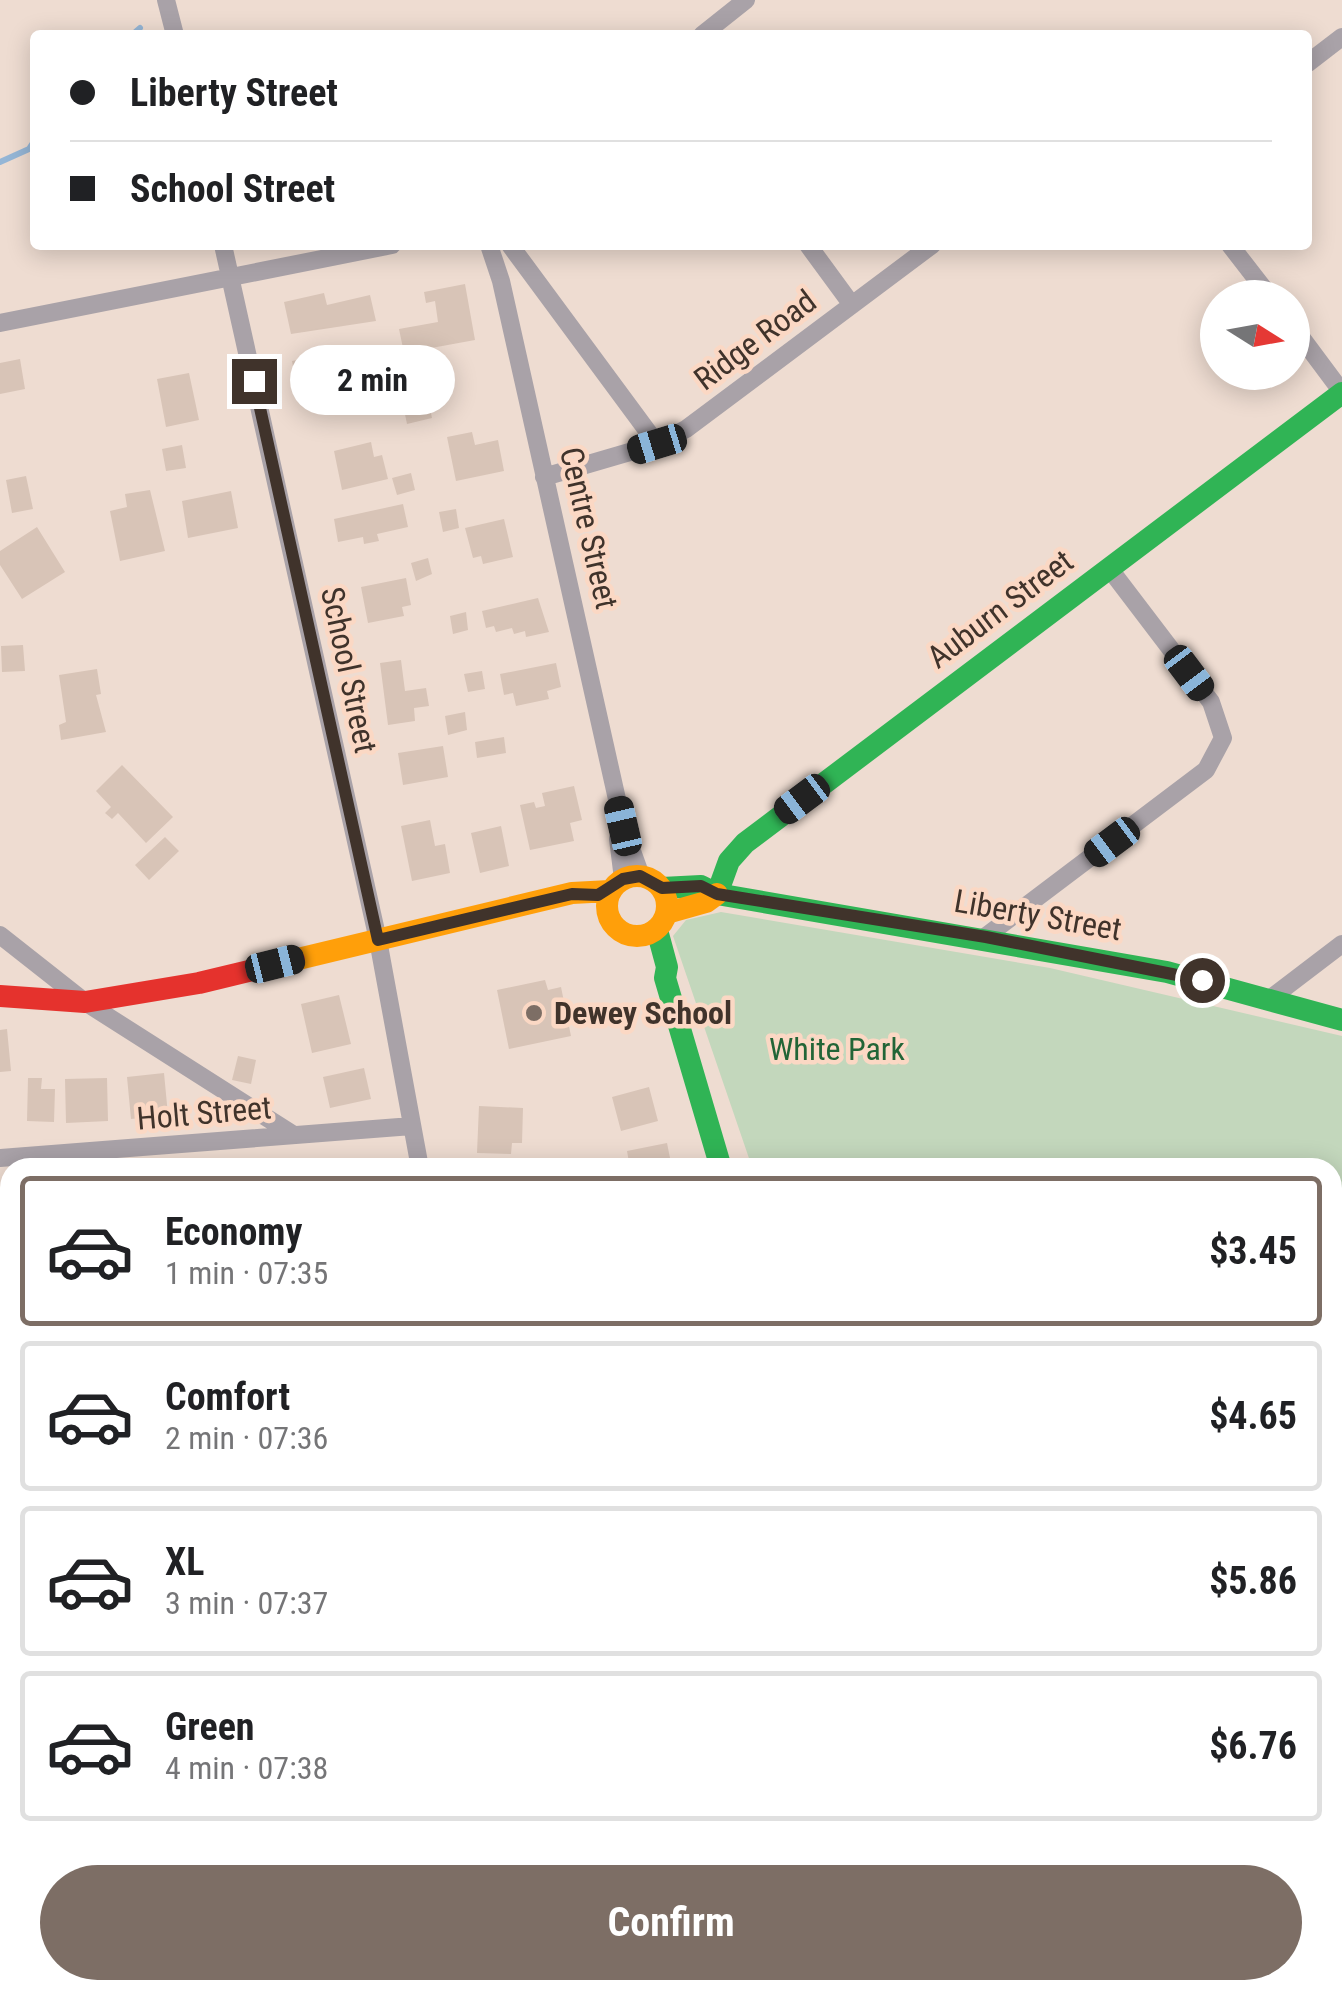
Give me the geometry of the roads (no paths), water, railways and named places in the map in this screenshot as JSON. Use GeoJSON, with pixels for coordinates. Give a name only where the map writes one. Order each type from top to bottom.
{"type":"FeatureCollection","features":[{"type":"Feature","properties":{"kind":"street"},"geometry":{"type":"LineString","coordinates":[[166,0],[174,30]]}},
{"type":"Feature","properties":{"kind":"street"},"geometry":{"type":"LineString","coordinates":[[708,30],[746,0]]}},
{"type":"Feature","properties":{"kind":"street"},"geometry":{"type":"LineString","coordinates":[[1312,60],[1342,37]]}},
{"type":"Feature","properties":{"kind":"street","name":"School Street"},"geometry":{"type":"LineString","coordinates":[[224,250],[378,940],[418,1158]]}},
{"type":"Feature","properties":{"kind":"street"},"geometry":{"type":"LineString","coordinates":[[0,322],[366,250]]}},
{"type":"Feature","properties":{"kind":"street","name":"Centre Street"},"geometry":{"type":"LineString","coordinates":[[491,250],[501,281],[623,826],[618,839],[625,882]]}},
{"type":"Feature","properties":{"kind":"street"},"geometry":{"type":"LineString","coordinates":[[514,250],[657,444]]}},
{"type":"Feature","properties":{"kind":"street"},"geometry":{"type":"LineString","coordinates":[[812,250],[852,304]]}},
{"type":"Feature","properties":{"kind":"street","name":"Ridge Road"},"geometry":{"type":"LineString","coordinates":[[544,477],[657,444],[686,429],[925,250]]}},
{"type":"Feature","properties":{"kind":"street"},"geometry":{"type":"LineString","coordinates":[[1234,250],[1257,280]]}},
{"type":"Feature","properties":{"kind":"street"},"geometry":{"type":"LineString","coordinates":[[1310,349],[1342,392]]}},
{"type":"Feature","properties":{"kind":"street","name":"Auburn Street"},"geometry":{"type":"LineString","coordinates":[[717,894],[729,862],[744,843],[1342,392]]}},
{"type":"Feature","properties":{"kind":"street"},"geometry":{"type":"LineString","coordinates":[[986,937],[1206,770],[1223,738],[1211,702],[1109,568]]}},
{"type":"Feature","properties":{"kind":"street"},"geometry":{"type":"LineString","coordinates":[[608,915],[625,882]]}},
{"type":"Feature","properties":{"kind":"street"},"geometry":{"type":"LineString","coordinates":[[0,996],[85,1002],[199,983],[625,882],[662,888],[665,978],[718,1158]]}},
{"type":"Feature","properties":{"kind":"street","name":"Liberty Street"},"geometry":{"type":"LineString","coordinates":[[662,888],[701,886],[717,894],[986,937],[1167,972],[1342,1020]]}},
{"type":"Feature","properties":{"kind":"street"},"geometry":{"type":"LineString","coordinates":[[633,937],[717,894]]}},
{"type":"Feature","properties":{"kind":"street"},"geometry":{"type":"LineString","coordinates":[[556,901],[571,910],[608,915]]}},
{"type":"Feature","properties":{"kind":"street"},"geometry":{"type":"LineString","coordinates":[[608,915],[617,930],[643,943],[657,974],[665,978]]}},
{"type":"Feature","properties":{"kind":"street"},"geometry":{"type":"LineString","coordinates":[[0,934],[85,1002],[294,1134]]}},
{"type":"Feature","properties":{"kind":"street"},"geometry":{"type":"LineString","coordinates":[[1271,998],[1342,944]]}},
{"type":"Feature","properties":{"kind":"street","name":"Holt Street"},"geometry":{"type":"LineString","coordinates":[[0,1158],[412,1126]]}},
{"type":"Feature","properties":{"kind":"waterway"},"geometry":{"type":"LineString","coordinates":[[0,162],[30,148]]}},
{"type":"Feature","properties":{"kind":"place","name":"Dewey School"},"geometry":{"type":"Point","coordinates":[534,1013]}},
{"type":"Feature","properties":{"kind":"park label","name":"White Park"},"geometry":{"type":"Point","coordinates":[837,1049]}}]}
